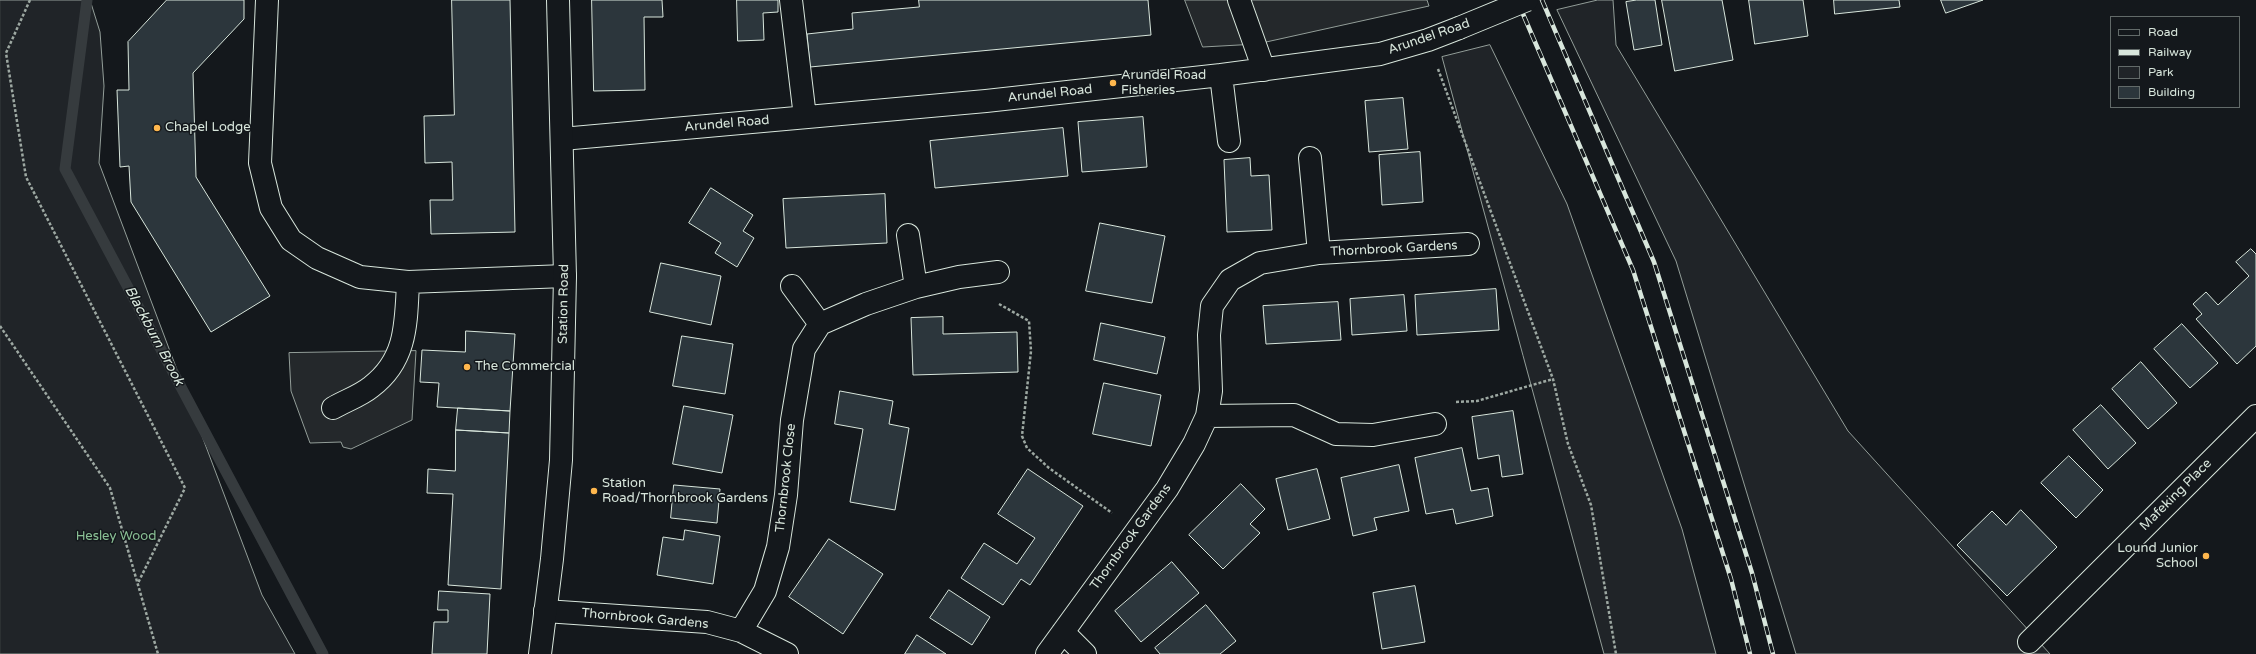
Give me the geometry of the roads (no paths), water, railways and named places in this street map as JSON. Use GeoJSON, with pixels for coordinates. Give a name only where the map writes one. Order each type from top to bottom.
{"type":"FeatureCollection","features":[{"type":"Feature","properties":{"kind":"street"},"geometry":{"type":"LineString","coordinates":[[267,0],[260,163],[271,208],[292,240],[317,258],[360,277],[408,282],[564,276]]}},
{"type":"Feature","properties":{"kind":"street","name":"Station Road"},"geometry":{"type":"LineString","coordinates":[[540,654],[559,491],[564,276],[558,0]]}},
{"type":"Feature","properties":{"kind":"street"},"geometry":{"type":"LineString","coordinates":[[791,0],[805,117]]}},
{"type":"Feature","properties":{"kind":"street"},"geometry":{"type":"LineString","coordinates":[[1240,0],[1264,70]]}},
{"type":"Feature","properties":{"kind":"street","name":"Arundel Road"},"geometry":{"type":"LineString","coordinates":[[562,139],[986,101],[1264,70],[1380,54],[1428,40],[1527,0]]}},
{"type":"Feature","properties":{"kind":"street"},"geometry":{"type":"LineString","coordinates":[[1221,75],[1229,141]]}},
{"type":"Feature","properties":{"kind":"street","name":"Thornbrook Gardens"},"geometry":{"type":"LineString","coordinates":[[1310,158],[1319,253]]}},
{"type":"Feature","properties":{"kind":"street"},"geometry":{"type":"LineString","coordinates":[[908,235],[916,287]]}},
{"type":"Feature","properties":{"kind":"street","name":"Thornbrook Gardens"},"geometry":{"type":"LineString","coordinates":[[1047,654],[1135,530],[1167,489],[1194,444],[1208,416],[1211,391],[1209,335],[1212,306],[1230,280],[1260,263],[1319,253],[1468,244]]}},
{"type":"Feature","properties":{"kind":"street"},"geometry":{"type":"LineString","coordinates":[[792,286],[820,324],[866,304],[916,287],[959,277],[998,272]]}},
{"type":"Feature","properties":{"kind":"street"},"geometry":{"type":"LineString","coordinates":[[333,408],[371,388],[394,364],[406,329],[408,282]]}},
{"type":"Feature","properties":{"kind":"street","name":"Thornbrook Close"},"geometry":{"type":"LineString","coordinates":[[741,631],[765,591],[778,547],[786,495],[792,420],[804,348],[820,324]]}},
{"type":"Feature","properties":{"kind":"street"},"geometry":{"type":"LineString","coordinates":[[1208,416],[1294,415],[1336,434],[1373,435],[1435,424]]}},
{"type":"Feature","properties":{"kind":"street","name":"Mafeking Place"},"geometry":{"type":"LineString","coordinates":[[2028,642],[2256,416]]}},
{"type":"Feature","properties":{"kind":"street","name":"Thornbrook Gardens"},"geometry":{"type":"LineString","coordinates":[[544,611],[707,622],[741,631],[787,654]]}},
{"type":"Feature","properties":{"kind":"street"},"geometry":{"type":"LineString","coordinates":[[1063,632],[1085,654]]}},
{"type":"Feature","properties":{"kind":"waterway","name":"Blackburn Brook"},"geometry":{"type":"LineString","coordinates":[[87,0],[65,169],[323,654]]}},
{"type":"Feature","properties":{"kind":"railway"},"geometry":{"type":"LineString","coordinates":[[1517,0],[1633,270],[1731,579],[1750,654]]}},
{"type":"Feature","properties":{"kind":"railway"},"geometry":{"type":"LineString","coordinates":[[1542,0],[1654,262],[1752,573],[1773,654]]}},
{"type":"Feature","properties":{"kind":"place","name":"Arundel Road Fisheries"},"geometry":{"type":"Point","coordinates":[1113,83]}},
{"type":"Feature","properties":{"kind":"place","name":"Chapel Lodge"},"geometry":{"type":"Point","coordinates":[157,128]}},
{"type":"Feature","properties":{"kind":"place","name":"The Commercial"},"geometry":{"type":"Point","coordinates":[467,367]}},
{"type":"Feature","properties":{"kind":"place","name":"Station Road/Thornbrook Gardens"},"geometry":{"type":"Point","coordinates":[594,491]}},
{"type":"Feature","properties":{"kind":"place","name":"Lound Junior School"},"geometry":{"type":"Point","coordinates":[2206,556]}},
{"type":"Feature","properties":{"kind":"park label","name":"Hesley Wood"},"geometry":{"type":"Point","coordinates":[116,537]}}]}
